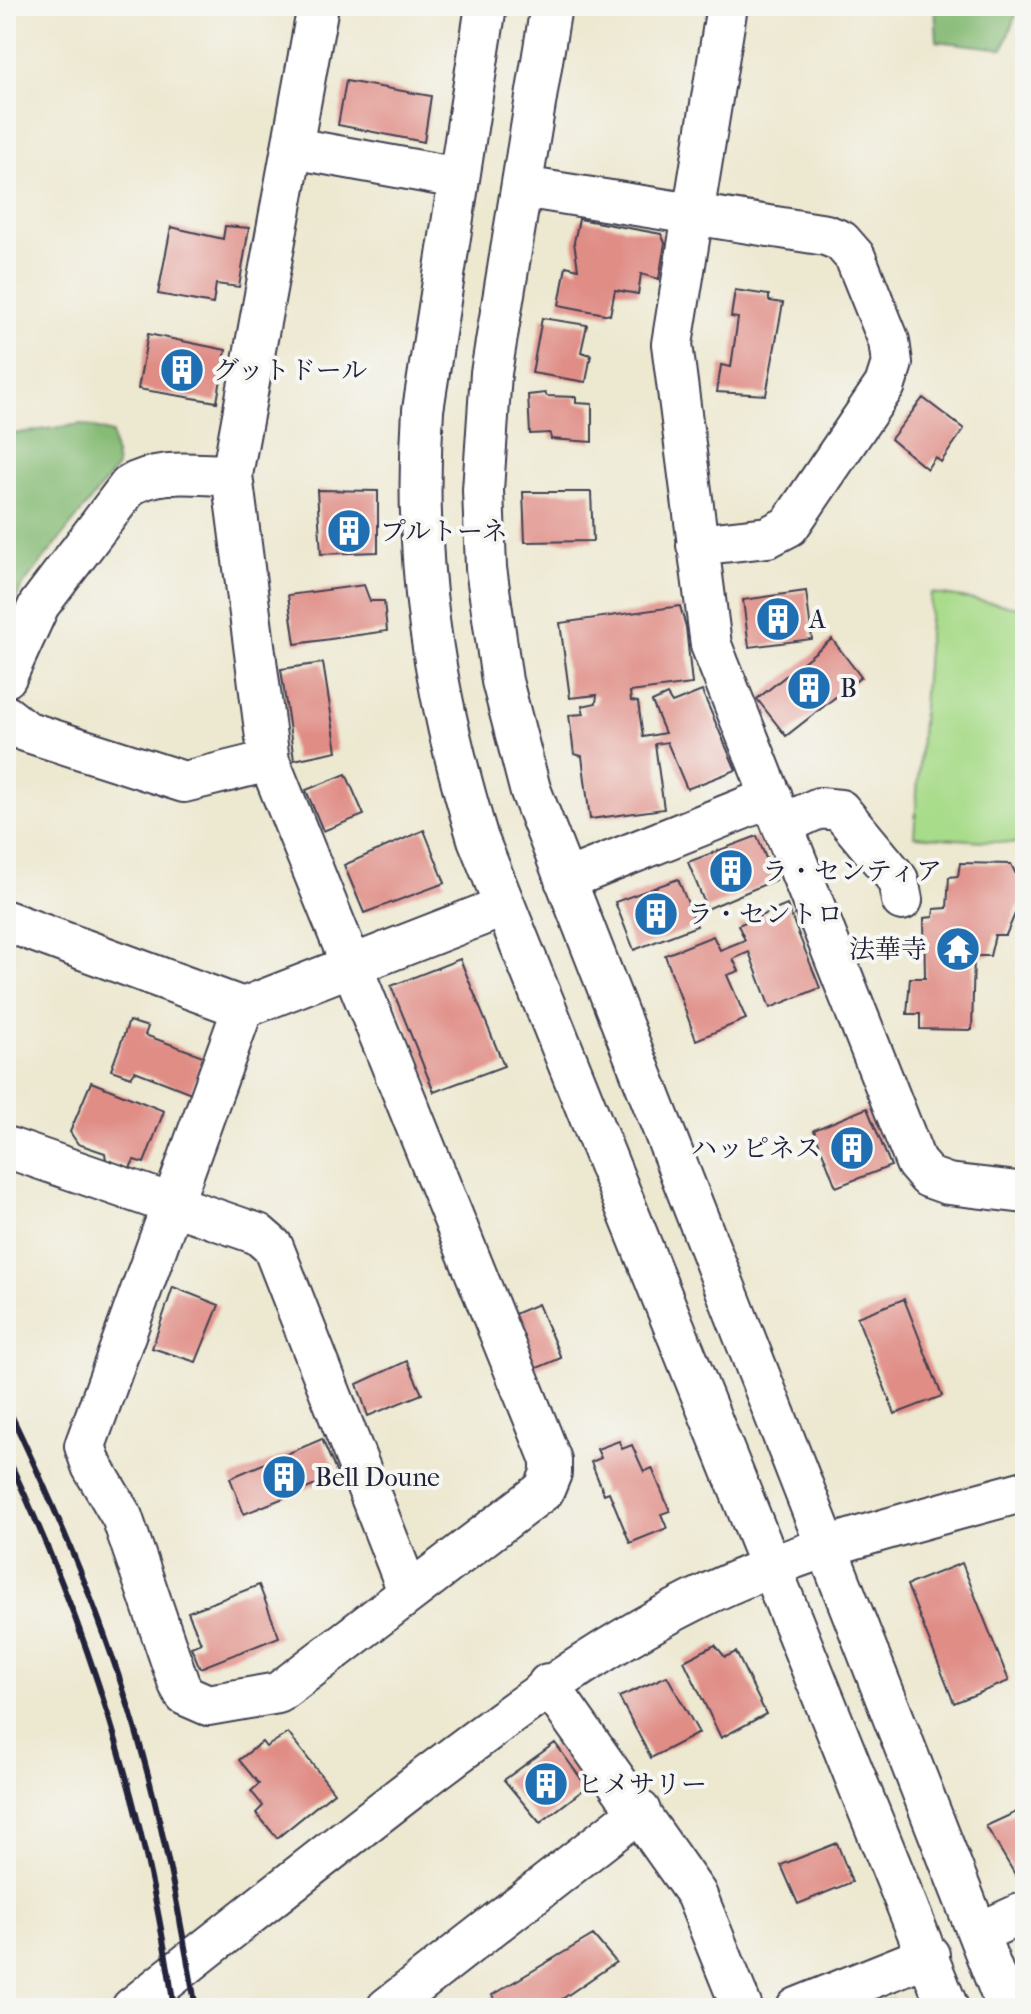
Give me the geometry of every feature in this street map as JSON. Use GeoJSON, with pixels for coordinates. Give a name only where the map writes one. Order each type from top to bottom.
{"type":"FeatureCollection","features":[{"type":"Feature","properties":{"kind":"street"},"geometry":{"type":"LineString","coordinates":[[243,1008],[85,1446],[92,1466],[122,1517],[185,1695],[208,1705],[278,1693],[544,1490],[551,1473],[551,1460],[269,761],[232,475],[318,6]]}},
{"type":"Feature","properties":{"kind":"street"},"geometry":{"type":"LineString","coordinates":[[486,6],[423,410],[419,473],[421,559],[427,623],[448,733],[478,839],[948,2008]]}},
{"type":"Feature","properties":{"kind":"street"},"geometry":{"type":"LineString","coordinates":[[551,6],[491,373],[483,490],[486,568],[506,696],[530,789],[825,1546],[981,1932],[1007,2008]]}},
{"type":"Feature","properties":{"kind":"street"},"geometry":{"type":"LineString","coordinates":[[727,6],[672,344],[711,645],[916,1163],[928,1177],[948,1184],[1025,1193]]}},
{"type":"Feature","properties":{"kind":"street"},"geometry":{"type":"LineString","coordinates":[[293,148],[458,178]]}},
{"type":"Feature","properties":{"kind":"street"},"geometry":{"type":"LineString","coordinates":[[522,187],[826,235],[841,241],[855,257],[889,341],[892,363],[885,385],[789,526],[768,537],[697,545]]}},
{"type":"Feature","properties":{"kind":"street"},"geometry":{"type":"LineString","coordinates":[[6,677],[39,605],[129,486],[145,476],[160,474],[232,475]]}},
{"type":"Feature","properties":{"kind":"street"},"geometry":{"type":"LineString","coordinates":[[6,716],[25,731],[171,780],[198,780],[269,761]]}},
{"type":"Feature","properties":{"kind":"street"},"geometry":{"type":"LineString","coordinates":[[565,880],[778,811],[819,808],[840,810],[898,880],[902,900]]}},
{"type":"Feature","properties":{"kind":"street"},"geometry":{"type":"LineString","coordinates":[[6,921],[243,1008],[505,906]]}},
{"type":"Feature","properties":{"kind":"street"},"geometry":{"type":"LineString","coordinates":[[6,1147],[258,1234],[273,1247],[408,1591]]}},
{"type":"Feature","properties":{"kind":"street"},"geometry":{"type":"LineString","coordinates":[[132,2008],[548,1684],[693,1600],[772,1565],[825,1546],[1025,1491]]}},
{"type":"Feature","properties":{"kind":"street"},"geometry":{"type":"LineString","coordinates":[[548,1684],[696,1894],[742,2008]]}},
{"type":"Feature","properties":{"kind":"street"},"geometry":{"type":"LineString","coordinates":[[387,2008],[640,1811]]}},
{"type":"Feature","properties":{"kind":"street"},"geometry":{"type":"LineString","coordinates":[[981,1932],[1025,1912]]}},
{"type":"Feature","properties":{"kind":"street"},"geometry":{"type":"LineString","coordinates":[[797,2008],[929,1955]]}},
{"type":"Feature","properties":{"kind":"green space"},"geometry":{"type":"Polygon","coordinates":[[[935,6],[1019,6],[1003,49],[937,41],[935,6]]]}},
{"type":"Feature","properties":{"kind":"green space"},"geometry":{"type":"Polygon","coordinates":[[[81,424],[112,433],[117,467],[21,588],[6,624],[6,435],[81,424]]]}},
{"type":"Feature","properties":{"kind":"green space"},"geometry":{"type":"Polygon","coordinates":[[[931,593],[1025,608],[1025,844],[914,836],[931,593]]]}},
{"type":"Feature","properties":{"kind":"building"},"geometry":{"type":"Polygon","coordinates":[[[346,81],[431,96],[424,142],[338,125],[346,81]]]}},
{"type":"Feature","properties":{"kind":"building"},"geometry":{"type":"Polygon","coordinates":[[[579,219],[661,234],[665,243],[659,279],[641,274],[638,294],[615,290],[610,315],[559,305],[566,266],[578,269],[574,242],[579,219]]]}},
{"type":"Feature","properties":{"kind":"building"},"geometry":{"type":"Polygon","coordinates":[[[225,226],[249,228],[239,287],[216,284],[213,304],[158,294],[171,227],[223,239],[225,226]]]}},
{"type":"Feature","properties":{"kind":"building"},"geometry":{"type":"Polygon","coordinates":[[[735,290],[769,295],[769,301],[783,303],[766,395],[717,392],[721,365],[731,367],[738,318],[731,317],[735,290]]]}},
{"type":"Feature","properties":{"kind":"building"},"geometry":{"type":"Polygon","coordinates":[[[542,318],[587,325],[581,352],[591,355],[586,382],[532,373],[542,318]]]}},
{"type":"Feature","properties":{"kind":"building","name":"グットドール"},"geometry":{"type":"Polygon","coordinates":[[[148,334],[226,350],[217,402],[138,389],[148,334]]]}},
{"type":"Feature","properties":{"kind":"building"},"geometry":{"type":"Polygon","coordinates":[[[545,393],[547,396],[576,397],[576,403],[592,404],[592,442],[551,439],[550,433],[530,434],[528,395],[545,393]]]}},
{"type":"Feature","properties":{"kind":"building"},"geometry":{"type":"Polygon","coordinates":[[[923,398],[964,429],[941,462],[935,457],[927,469],[891,439],[923,398]]]}},
{"type":"Feature","properties":{"kind":"building","name":"プルトーネ"},"geometry":{"type":"Polygon","coordinates":[[[317,490],[378,491],[378,552],[321,554],[317,490]]]}},
{"type":"Feature","properties":{"kind":"building"},"geometry":{"type":"Polygon","coordinates":[[[523,492],[591,492],[593,541],[525,542],[523,492]]]}},
{"type":"Feature","properties":{"kind":"building"},"geometry":{"type":"Polygon","coordinates":[[[364,585],[370,601],[384,601],[387,631],[295,644],[288,595],[364,585]]]}},
{"type":"Feature","properties":{"kind":"building","name":"A"},"geometry":{"type":"Polygon","coordinates":[[[806,591],[812,639],[749,647],[743,600],[806,591]]]}},
{"type":"Feature","properties":{"kind":"building"},"geometry":{"type":"Polygon","coordinates":[[[680,606],[686,627],[692,684],[630,692],[631,701],[638,702],[643,737],[665,733],[652,702],[667,695],[672,703],[702,691],[736,770],[687,789],[667,742],[655,744],[664,809],[590,819],[582,756],[574,754],[569,715],[584,714],[582,706],[596,703],[597,695],[570,698],[560,623],[680,606]]]}},
{"type":"Feature","properties":{"kind":"building","name":"B"},"geometry":{"type":"Polygon","coordinates":[[[832,639],[861,677],[786,736],[757,699],[832,639]]]}},
{"type":"Feature","properties":{"kind":"building"},"geometry":{"type":"Polygon","coordinates":[[[323,663],[337,751],[294,760],[281,669],[323,663]]]}},
{"type":"Feature","properties":{"kind":"building"},"geometry":{"type":"Polygon","coordinates":[[[346,774],[364,815],[323,831],[306,790],[346,774]]]}},
{"type":"Feature","properties":{"kind":"building"},"geometry":{"type":"Polygon","coordinates":[[[424,830],[445,883],[364,913],[344,865],[424,830]]]}},
{"type":"Feature","properties":{"kind":"building","name":"ラ・センティア"},"geometry":{"type":"Polygon","coordinates":[[[757,836],[775,880],[707,909],[688,862],[757,836]]]}},
{"type":"Feature","properties":{"kind":"building","name":"法華寺"},"geometry":{"type":"Polygon","coordinates":[[[960,863],[1011,864],[1023,889],[1021,900],[1006,935],[995,935],[990,956],[974,956],[972,1030],[920,1029],[920,1014],[907,1014],[910,978],[925,978],[924,918],[933,917],[934,909],[947,908],[949,877],[958,876],[960,863]]]}},
{"type":"Feature","properties":{"kind":"building","name":"ラ・セントロ"},"geometry":{"type":"Polygon","coordinates":[[[678,879],[697,926],[634,950],[615,902],[678,879]]]}},
{"type":"Feature","properties":{"kind":"building"},"geometry":{"type":"Polygon","coordinates":[[[787,905],[820,988],[770,1008],[749,952],[733,959],[739,971],[727,975],[746,1019],[696,1040],[665,955],[713,936],[720,950],[745,940],[738,925],[787,905]]]}},
{"type":"Feature","properties":{"kind":"building"},"geometry":{"type":"Polygon","coordinates":[[[460,959],[504,1066],[434,1092],[391,986],[460,959]]]}},
{"type":"Feature","properties":{"kind":"building"},"geometry":{"type":"Polygon","coordinates":[[[129,1021],[148,1027],[145,1035],[203,1056],[191,1093],[135,1071],[131,1077],[111,1070],[129,1021]]]}},
{"type":"Feature","properties":{"kind":"building"},"geometry":{"type":"Polygon","coordinates":[[[91,1082],[164,1111],[144,1163],[134,1160],[130,1168],[106,1160],[105,1153],[78,1144],[70,1132],[91,1082]]]}},
{"type":"Feature","properties":{"kind":"building","name":"ハッピネス"},"geometry":{"type":"Polygon","coordinates":[[[867,1108],[891,1166],[836,1187],[814,1130],[867,1108]]]}},
{"type":"Feature","properties":{"kind":"building"},"geometry":{"type":"Polygon","coordinates":[[[173,1287],[219,1305],[196,1362],[152,1348],[173,1287]]]}},
{"type":"Feature","properties":{"kind":"building"},"geometry":{"type":"Polygon","coordinates":[[[904,1299],[942,1396],[895,1414],[857,1317],[904,1299]]]}},
{"type":"Feature","properties":{"kind":"building"},"geometry":{"type":"Polygon","coordinates":[[[538,1304],[561,1358],[535,1369],[512,1315],[538,1304]]]}},
{"type":"Feature","properties":{"kind":"building"},"geometry":{"type":"Polygon","coordinates":[[[407,1361],[422,1394],[368,1416],[357,1384],[407,1361]]]}},
{"type":"Feature","properties":{"kind":"building","name":"Bell Doune"},"geometry":{"type":"Polygon","coordinates":[[[322,1439],[338,1476],[244,1514],[230,1478],[322,1439]]]}},
{"type":"Feature","properties":{"kind":"building"},"geometry":{"type":"Polygon","coordinates":[[[619,1441],[622,1449],[632,1445],[644,1472],[652,1468],[670,1511],[661,1514],[667,1528],[630,1543],[609,1492],[604,1494],[591,1462],[601,1458],[597,1449],[619,1441]]]}},
{"type":"Feature","properties":{"kind":"building"},"geometry":{"type":"Polygon","coordinates":[[[962,1563],[1009,1681],[954,1703],[907,1585],[962,1563]]]}},
{"type":"Feature","properties":{"kind":"building"},"geometry":{"type":"Polygon","coordinates":[[[259,1585],[279,1637],[200,1668],[191,1647],[201,1643],[188,1612],[259,1585]]]}},
{"type":"Feature","properties":{"kind":"building"},"geometry":{"type":"Polygon","coordinates":[[[715,1645],[725,1657],[736,1652],[766,1714],[721,1738],[684,1661],[715,1645]]]}},
{"type":"Feature","properties":{"kind":"building"},"geometry":{"type":"Polygon","coordinates":[[[667,1676],[699,1733],[651,1758],[619,1697],[667,1676]]]}},
{"type":"Feature","properties":{"kind":"building"},"geometry":{"type":"Polygon","coordinates":[[[288,1733],[334,1792],[277,1838],[256,1813],[263,1806],[251,1791],[259,1784],[239,1760],[262,1742],[266,1747],[288,1733]]]}},
{"type":"Feature","properties":{"kind":"building","name":"ヒメサリー"},"geometry":{"type":"Polygon","coordinates":[[[555,1743],[587,1787],[540,1823],[504,1780],[555,1743]]]}},
{"type":"Feature","properties":{"kind":"building"},"geometry":{"type":"Polygon","coordinates":[[[1025,1808],[1025,1886],[1022,1886],[986,1826],[1025,1808]]]}},
{"type":"Feature","properties":{"kind":"building"},"geometry":{"type":"Polygon","coordinates":[[[837,1843],[852,1882],[798,1904],[781,1865],[837,1843]]]}},
{"type":"Feature","properties":{"kind":"building"},"geometry":{"type":"Polygon","coordinates":[[[593,1935],[616,1962],[549,2008],[500,2008],[492,1995],[593,1935]]]}},
{"type":"Feature","properties":{"kind":"building"},"geometry":{"type":"Polygon","coordinates":[[[893,1998],[897,2008],[867,2008],[893,1998]]]}},
{"type":"Feature","properties":{"kind":"railway"},"geometry":{"type":"LineString","coordinates":[[6,1404],[86,1586],[135,1727],[162,1832],[196,2008]]}},
{"type":"Feature","properties":{"kind":"railway"},"geometry":{"type":"LineString","coordinates":[[6,1454],[63,1588],[111,1725],[148,1865],[174,2008]]}},
{"type":"Feature","properties":{"kind":"place","name":"グットドール"},"geometry":{"type":"Point","coordinates":[182,370]}},
{"type":"Feature","properties":{"kind":"place","name":"プルトーネ"},"geometry":{"type":"Point","coordinates":[349,531]}},
{"type":"Feature","properties":{"kind":"place","name":"A"},"geometry":{"type":"Point","coordinates":[778,619]}},
{"type":"Feature","properties":{"kind":"place","name":"B"},"geometry":{"type":"Point","coordinates":[809,688]}},
{"type":"Feature","properties":{"kind":"place","name":"ラ・センティア"},"geometry":{"type":"Point","coordinates":[731,871]}},
{"type":"Feature","properties":{"kind":"place","name":"ラ・セントロ"},"geometry":{"type":"Point","coordinates":[656,914]}},
{"type":"Feature","properties":{"kind":"place","name":"法華寺"},"geometry":{"type":"Point","coordinates":[958,949]}},
{"type":"Feature","properties":{"kind":"place","name":"ハッピネス"},"geometry":{"type":"Point","coordinates":[852,1148]}},
{"type":"Feature","properties":{"kind":"place","name":"Bell Doune"},"geometry":{"type":"Point","coordinates":[284,1477]}},
{"type":"Feature","properties":{"kind":"place","name":"ヒメサリー"},"geometry":{"type":"Point","coordinates":[546,1784]}}]}
